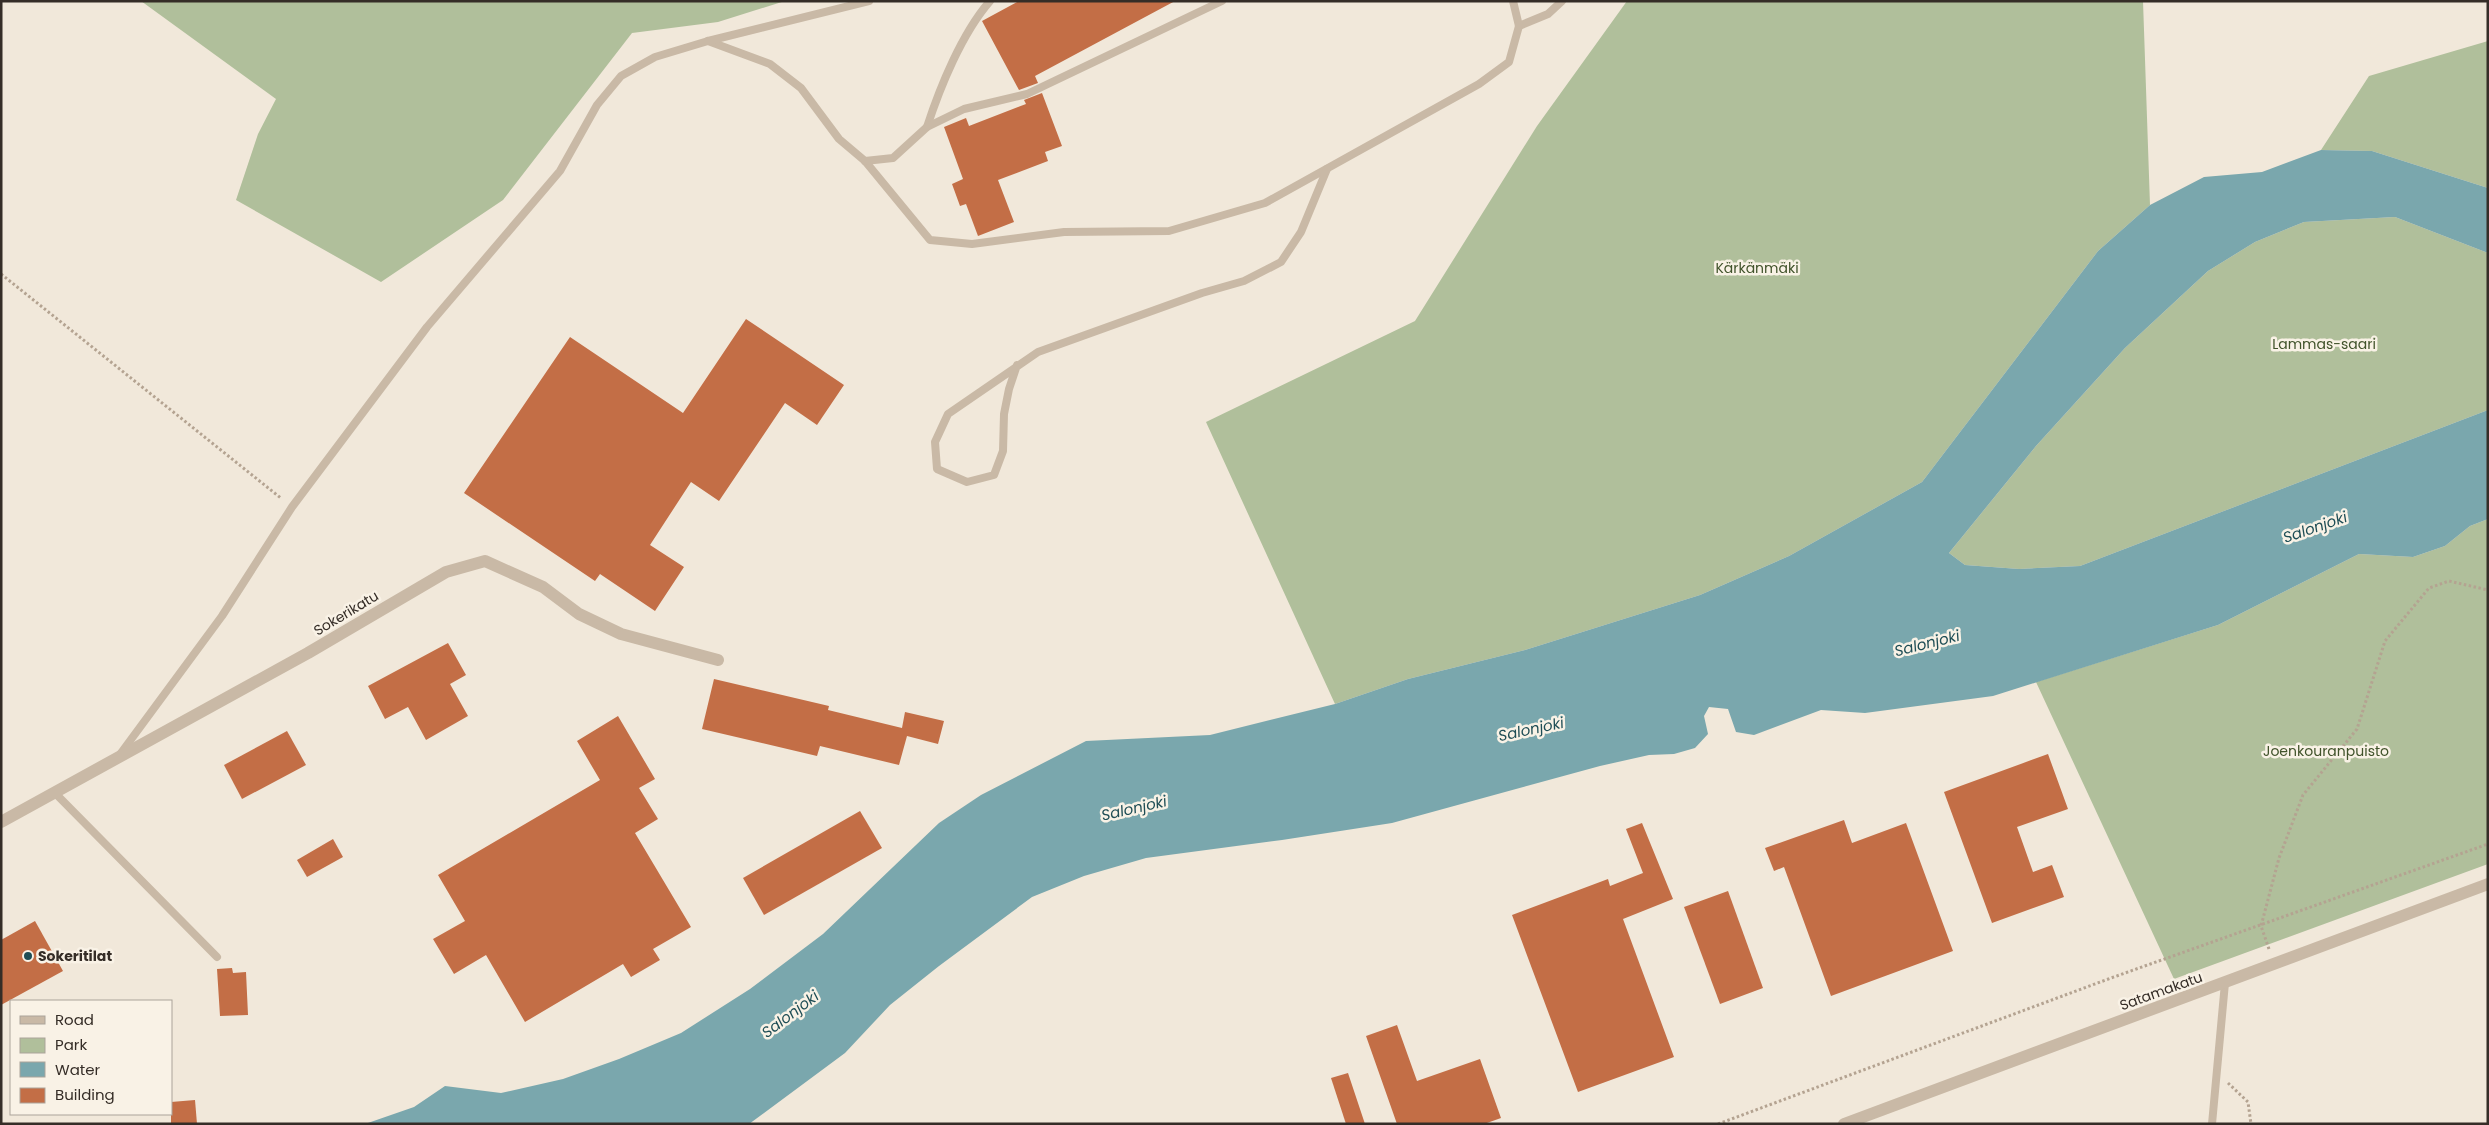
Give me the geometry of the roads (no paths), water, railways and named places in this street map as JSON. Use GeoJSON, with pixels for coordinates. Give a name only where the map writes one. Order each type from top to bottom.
{"type":"FeatureCollection","features":[{"type":"Feature","properties":{"kind":"street","name":"Sokerikatu"},"geometry":{"type":"LineString","coordinates":[[1,822],[308,653],[446,572],[485,561],[543,588],[579,614],[621,634],[718,660]]}},
{"type":"Feature","properties":{"kind":"street","name":"Satamakatu"},"geometry":{"type":"LineString","coordinates":[[1844,1124],[2488,884]]}},
{"type":"Feature","properties":{"kind":"lane"},"geometry":{"type":"LineString","coordinates":[[120,755],[222,616],[292,508],[427,327],[560,171],[597,105],[620,76],[655,57],[708,40],[868,1]]}},
{"type":"Feature","properties":{"kind":"lane"},"geometry":{"type":"LineString","coordinates":[[927,127],[936,100],[956,56],[990,1]]}},
{"type":"Feature","properties":{"kind":"lane"},"geometry":{"type":"LineString","coordinates":[[865,161],[893,158],[927,127],[964,109],[1027,94],[1222,1]]}},
{"type":"Feature","properties":{"kind":"lane"},"geometry":{"type":"LineString","coordinates":[[708,40],[770,64],[801,88],[839,139],[865,161],[930,240],[972,244],[1064,232],[1169,231],[1265,203],[1479,84],[1509,62],[1519,26],[1513,1]]}},
{"type":"Feature","properties":{"kind":"lane"},"geometry":{"type":"LineString","coordinates":[[1519,26],[1548,14],[1562,1]]}},
{"type":"Feature","properties":{"kind":"lane"},"geometry":{"type":"LineString","coordinates":[[1017,365],[1009,389],[1004,414],[1004,451],[994,475],[967,482],[937,469],[935,442],[948,414],[1017,365],[1038,352],[1202,293],[1244,281],[1281,262],[1301,232],[1327,169]]}},
{"type":"Feature","properties":{"kind":"lane"},"geometry":{"type":"LineString","coordinates":[[54,792],[217,957]]}},
{"type":"Feature","properties":{"kind":"lane"},"geometry":{"type":"LineString","coordinates":[[2212,1124],[2225,983]]}},
{"type":"Feature","properties":{"kind":"water","name":"Salonjoki"},"geometry":{"type":"Polygon","coordinates":[[[2321,150],[2372,151],[2488,188],[2488,253],[2395,217],[2304,222],[2255,242],[2208,271],[2125,348],[2036,446],[1949,553],[1965,565],[2019,569],[2080,566],[2488,410],[2488,519],[2470,526],[2445,546],[2413,557],[2359,554],[2218,625],[1993,696],[1865,713],[1821,710],[1754,735],[1736,732],[1728,709],[1709,707],[1704,716],[1708,734],[1695,748],[1674,754],[1649,755],[1600,766],[1392,823],[1146,858],[1084,876],[1032,897],[890,1005],[845,1053],[749,1124],[365,1124],[414,1107],[445,1086],[501,1093],[563,1079],[619,1059],[681,1033],[750,989],[823,934],[939,823],[981,795],[1086,741],[1210,735],[1335,704],[1408,679],[1525,650],[1700,595],[1789,556],[1922,482],[2098,251],[2150,205],[2204,177],[2262,172],[2321,150]]]}},
{"type":"Feature","properties":{"kind":"place","name":"Sokeritilat"},"geometry":{"type":"Point","coordinates":[28,956]}},
{"type":"Feature","properties":{"kind":"park label","name":"Kärkänmäki"},"geometry":{"type":"Point","coordinates":[1757,268]}},
{"type":"Feature","properties":{"kind":"park label","name":"Lammas-saari"},"geometry":{"type":"Point","coordinates":[2324,344]}},
{"type":"Feature","properties":{"kind":"park label","name":"Joenkouranpuisto"},"geometry":{"type":"Point","coordinates":[2326,751]}}]}
